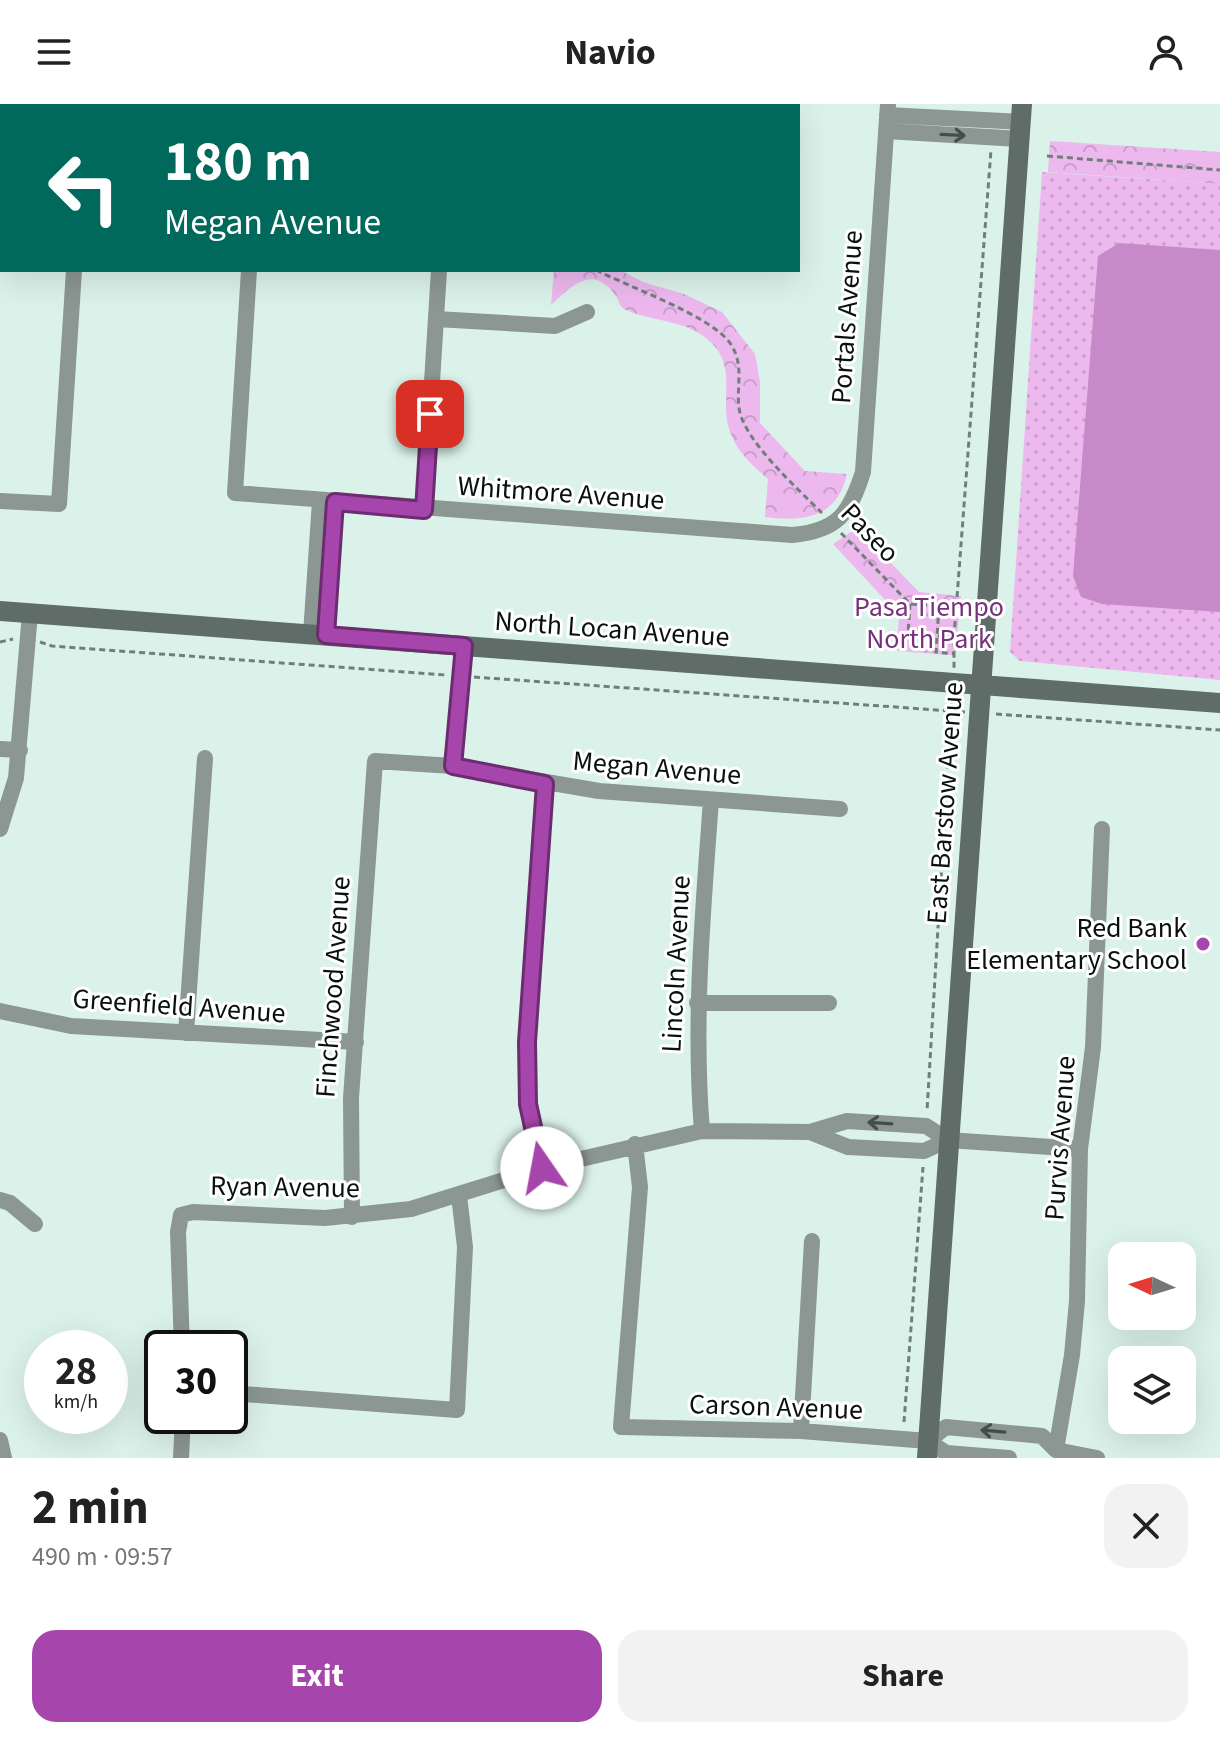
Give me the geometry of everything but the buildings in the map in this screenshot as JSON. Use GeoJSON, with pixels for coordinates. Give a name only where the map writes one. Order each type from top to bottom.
{"type":"FeatureCollection","features":[{"type":"Feature","properties":{"kind":"street"},"geometry":{"type":"LineString","coordinates":[[887,117],[1021,121]]}},
{"type":"Feature","properties":{"kind":"street","name":"Portals Avenue"},"geometry":{"type":"LineString","coordinates":[[834,525],[854,502],[863,472],[887,117]]}},
{"type":"Feature","properties":{"kind":"street","name":"East Barstow Avenue"},"geometry":{"type":"LineString","coordinates":[[927,1450],[1021,121]]}},
{"type":"Feature","properties":{"kind":"street"},"geometry":{"type":"LineString","coordinates":[[0,501],[59,504],[74,272]]}},
{"type":"Feature","properties":{"kind":"street","name":"Whitmore Avenue"},"geometry":{"type":"LineString","coordinates":[[249,272],[235,493],[424,510],[792,535],[816,533],[834,525]]}},
{"type":"Feature","properties":{"kind":"street"},"geometry":{"type":"LineString","coordinates":[[424,510],[439,272]]}},
{"type":"Feature","properties":{"kind":"street"},"geometry":{"type":"LineString","coordinates":[[436,319],[555,326],[587,312]]}},
{"type":"Feature","properties":{"kind":"street"},"geometry":{"type":"LineString","coordinates":[[318,634],[328,501]]}},
{"type":"Feature","properties":{"kind":"street","name":"North Locan Avenue"},"geometry":{"type":"LineString","coordinates":[[0,611],[1220,703]]}},
{"type":"Feature","properties":{"kind":"street"},"geometry":{"type":"LineString","coordinates":[[0,829],[12,797],[20,750],[30,613]]}},
{"type":"Feature","properties":{"kind":"street"},"geometry":{"type":"LineString","coordinates":[[453,766],[464,646]]}},
{"type":"Feature","properties":{"kind":"street"},"geometry":{"type":"LineString","coordinates":[[0,749],[20,750]]}},
{"type":"Feature","properties":{"kind":"street"},"geometry":{"type":"LineString","coordinates":[[186,1033],[205,758]]}},
{"type":"Feature","properties":{"kind":"street","name":"Megan Avenue"},"geometry":{"type":"LineString","coordinates":[[375,761],[453,766],[545,784],[840,809]]}},
{"type":"Feature","properties":{"kind":"street","name":"Finchwood Avenue"},"geometry":{"type":"LineString","coordinates":[[352,1217],[350,1138],[375,761]]}},
{"type":"Feature","properties":{"kind":"street"},"geometry":{"type":"LineString","coordinates":[[542,1168],[528,1104],[527,1042],[545,784]]}},
{"type":"Feature","properties":{"kind":"street","name":"Lincoln Avenue"},"geometry":{"type":"LineString","coordinates":[[702,1131],[696,1062],[697,1003],[711,800]]}},
{"type":"Feature","properties":{"kind":"street","name":"Purvis Avenue"},"geometry":{"type":"LineString","coordinates":[[1050,1454],[1072,1355],[1077,1301],[1080,1149],[1093,1047],[1102,829]]}},
{"type":"Feature","properties":{"kind":"street"},"geometry":{"type":"LineString","coordinates":[[697,1003],[829,1003]]}},
{"type":"Feature","properties":{"kind":"street","name":"Greenfield Avenue"},"geometry":{"type":"LineString","coordinates":[[0,1011],[71,1026],[356,1042]]}},
{"type":"Feature","properties":{"kind":"street","name":"Ryan Avenue"},"geometry":{"type":"LineString","coordinates":[[181,1330],[178,1232],[181,1215],[207,1211],[352,1217],[411,1209],[542,1168],[635,1144],[702,1131],[810,1132],[847,1121],[926,1126],[948,1140]]}},
{"type":"Feature","properties":{"kind":"street","name":"Ryan Avenue"},"geometry":{"type":"LineString","coordinates":[[810,1132],[823,1140],[848,1147],[924,1151],[948,1140]]}},
{"type":"Feature","properties":{"kind":"street"},"geometry":{"type":"LineString","coordinates":[[948,1140],[1080,1149]]}},
{"type":"Feature","properties":{"kind":"street","name":"Carson Avenue"},"geometry":{"type":"LineString","coordinates":[[635,1144],[640,1187],[621,1427],[801,1431],[946,1453],[1009,1458]]}},
{"type":"Feature","properties":{"kind":"street"},"geometry":{"type":"LineString","coordinates":[[248,1394],[457,1410],[465,1247],[459,1195]]}},
{"type":"Feature","properties":{"kind":"street"},"geometry":{"type":"LineString","coordinates":[[0,1200],[10,1203],[35,1224]]}},
{"type":"Feature","properties":{"kind":"street"},"geometry":{"type":"LineString","coordinates":[[801,1431],[812,1241]]}},
{"type":"Feature","properties":{"kind":"street","name":"Carson Avenue"},"geometry":{"type":"LineString","coordinates":[[927,1450],[946,1427],[1042,1436],[1050,1454],[1097,1458]]}},
{"type":"Feature","properties":{"kind":"street"},"geometry":{"type":"LineString","coordinates":[[181,1458],[182,1434]]}},
{"type":"Feature","properties":{"kind":"street"},"geometry":{"type":"LineString","coordinates":[[0,1440],[4,1458]]}},
{"type":"Feature","properties":{"kind":"path"},"geometry":{"type":"LineString","coordinates":[[926,1126],[954,637],[991,150]]}},
{"type":"Feature","properties":{"kind":"path"},"geometry":{"type":"LineString","coordinates":[[1047,156],[1220,170]]}},
{"type":"Feature","properties":{"kind":"path","name":"Paseo"},"geometry":{"type":"LineString","coordinates":[[600,272],[689,313],[729,342],[741,373],[739,410],[753,439],[910,604],[939,606],[936,652],[954,654]]}},
{"type":"Feature","properties":{"kind":"path"},"geometry":{"type":"LineString","coordinates":[[910,604],[908,634],[954,637]]}},
{"type":"Feature","properties":{"kind":"path"},"geometry":{"type":"LineString","coordinates":[[0,642],[10,639]]}},
{"type":"Feature","properties":{"kind":"path"},"geometry":{"type":"LineString","coordinates":[[43,642],[52,646],[441,675]]}},
{"type":"Feature","properties":{"kind":"path"},"geometry":{"type":"LineString","coordinates":[[476,677],[1220,730]]}},
{"type":"Feature","properties":{"kind":"path"},"geometry":{"type":"LineString","coordinates":[[904,1422],[924,1151]]}},
{"type":"Feature","properties":{"kind":"green space"},"geometry":{"type":"Polygon","coordinates":[[[1050,141],[1220,152],[1220,184],[1048,172],[1050,141]]]}},
{"type":"Feature","properties":{"kind":"green space"},"geometry":{"type":"Polygon","coordinates":[[[1042,172],[1220,184],[1220,680],[1020,661],[1010,652],[1042,172]]]}},
{"type":"Feature","properties":{"kind":"green space","name":"Pasa Tiempo North Park"},"geometry":{"type":"Polygon","coordinates":[[[554,272],[624,272],[722,312],[755,354],[760,381],[760,423],[805,471],[847,474],[835,500],[817,514],[805,517],[765,517],[768,479],[746,458],[733,439],[727,418],[725,366],[711,343],[697,332],[624,309],[607,286],[590,279],[574,285],[551,305],[554,272]]]}},
{"type":"Feature","properties":{"kind":"green space","name":"Pasa Tiempo North Park"},"geometry":{"type":"Polygon","coordinates":[[[857,528],[919,592],[961,596],[956,646],[950,655],[897,651],[899,615],[833,544],[857,528]]]}},
{"type":"Feature","properties":{"kind":"shaded area"},"geometry":{"type":"Polygon","coordinates":[[[1119,243],[1220,250],[1220,612],[1102,604],[1081,597],[1073,576],[1098,256],[1119,243]]]}},
{"type":"Feature","properties":{"kind":"place","name":"Red Bank Elementary School"},"geometry":{"type":"Point","coordinates":[1203,944]}},
{"type":"Feature","properties":{"kind":"route"},"geometry":{"type":"LineString","coordinates":[[430,414],[424,510],[335,502],[326,635],[464,646],[453,766],[545,784],[527,1042],[528,1104],[542,1168]]}}]}
